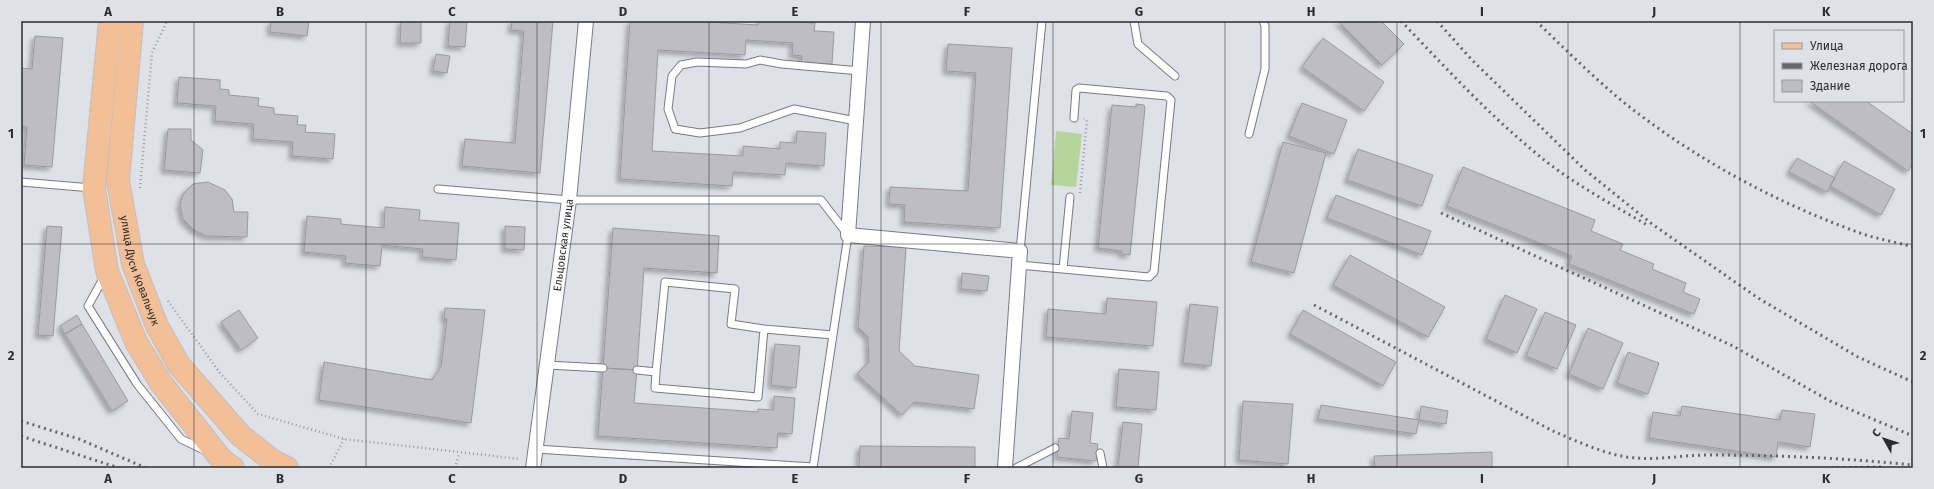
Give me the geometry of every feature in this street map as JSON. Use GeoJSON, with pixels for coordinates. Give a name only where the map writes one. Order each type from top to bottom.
{"type":"FeatureCollection","features":[{"type":"Feature","properties":{"kind":"main road"},"geometry":{"type":"LineString","coordinates":[[110,21],[94,188],[107,271],[136,342],[161,383],[227,463]]}},
{"type":"Feature","properties":{"kind":"main road","name":"улица Дуси Ковальчук"},"geometry":{"type":"LineString","coordinates":[[132,21],[118,182],[133,264],[157,326],[179,365],[241,436],[273,461],[287,468]]}},
{"type":"Feature","properties":{"kind":"street","name":"Ельцовская улица"},"geometry":{"type":"LineString","coordinates":[[533,468],[569,200],[586,21]]}},
{"type":"Feature","properties":{"kind":"street"},"geometry":{"type":"LineString","coordinates":[[863,21],[848,235],[1019,258],[1005,468]]}},
{"type":"Feature","properties":{"kind":"lane"},"geometry":{"type":"LineString","coordinates":[[1042,21],[1019,258],[1063,269],[1148,277],[1152,276],[1154,272],[1171,100],[1167,96],[1079,88],[1076,90],[1074,118]]}},
{"type":"Feature","properties":{"kind":"lane"},"geometry":{"type":"LineString","coordinates":[[1134,21],[1138,44],[1175,76]]}},
{"type":"Feature","properties":{"kind":"lane"},"geometry":{"type":"LineString","coordinates":[[1249,134],[1265,69],[1265,26],[1263,21]]}},
{"type":"Feature","properties":{"kind":"lane"},"geometry":{"type":"LineString","coordinates":[[856,121],[794,108],[740,128],[700,133],[674,129],[668,109],[672,76],[681,65],[697,62],[746,64],[760,60],[782,64],[860,71]]}},
{"type":"Feature","properties":{"kind":"lane"},"geometry":{"type":"LineString","coordinates":[[21,182],[94,188]]}},
{"type":"Feature","properties":{"kind":"lane"},"geometry":{"type":"LineString","coordinates":[[438,189],[569,200],[821,200],[848,235],[813,467],[536,448]]}},
{"type":"Feature","properties":{"kind":"lane"},"geometry":{"type":"LineString","coordinates":[[1063,269],[1070,197]]}},
{"type":"Feature","properties":{"kind":"lane"},"geometry":{"type":"LineString","coordinates":[[107,271],[88,306],[137,384],[181,439],[227,463]]}},
{"type":"Feature","properties":{"kind":"lane"},"geometry":{"type":"LineString","coordinates":[[764,329],[758,397],[655,388],[665,282],[735,289],[731,324],[764,329],[833,335]]}},
{"type":"Feature","properties":{"kind":"lane"},"geometry":{"type":"LineString","coordinates":[[547,365],[603,368]]}},
{"type":"Feature","properties":{"kind":"lane"},"geometry":{"type":"LineString","coordinates":[[637,370],[656,372]]}},
{"type":"Feature","properties":{"kind":"lane"},"geometry":{"type":"LineString","coordinates":[[1016,468],[1055,448]]}},
{"type":"Feature","properties":{"kind":"lane"},"geometry":{"type":"LineString","coordinates":[[1100,453],[1103,468]]}},
{"type":"Feature","properties":{"kind":"path"},"geometry":{"type":"LineString","coordinates":[[140,195],[152,53],[167,21]]}},
{"type":"Feature","properties":{"kind":"path"},"geometry":{"type":"LineString","coordinates":[[1070,197],[1080,198],[1087,120],[1074,118]]}},
{"type":"Feature","properties":{"kind":"path"},"geometry":{"type":"LineString","coordinates":[[167,299],[220,373],[258,414],[344,439],[459,454],[455,468]]}},
{"type":"Feature","properties":{"kind":"path"},"geometry":{"type":"LineString","coordinates":[[329,468],[344,439]]}},
{"type":"Feature","properties":{"kind":"green space"},"geometry":{"type":"Polygon","coordinates":[[[1056,131],[1082,134],[1076,187],[1051,185],[1056,131]]]}},
{"type":"Feature","properties":{"kind":"building"},"geometry":{"type":"Polygon","coordinates":[[[271,21],[309,21],[307,36],[270,32],[271,21]]]}},
{"type":"Feature","properties":{"kind":"building"},"geometry":{"type":"Polygon","coordinates":[[[401,21],[421,21],[421,43],[400,43],[401,21]]]}},
{"type":"Feature","properties":{"kind":"building"},"geometry":{"type":"Polygon","coordinates":[[[450,21],[467,21],[465,47],[448,46],[450,21]]]}},
{"type":"Feature","properties":{"kind":"building"},"geometry":{"type":"Polygon","coordinates":[[[512,21],[553,21],[540,173],[462,166],[465,139],[515,143],[524,31],[511,30],[512,21]]]}},
{"type":"Feature","properties":{"kind":"building"},"geometry":{"type":"Polygon","coordinates":[[[630,21],[692,21],[758,25],[758,21],[798,21],[815,23],[814,31],[834,32],[832,64],[801,63],[802,56],[792,55],[793,43],[746,40],[745,55],[658,50],[652,151],[743,156],[743,146],[780,149],[780,142],[796,143],[797,131],[826,133],[824,166],[786,163],[785,175],[733,172],[732,186],[620,179],[630,21]]]}},
{"type":"Feature","properties":{"kind":"building"},"geometry":{"type":"Polygon","coordinates":[[[1338,21],[1381,21],[1404,44],[1382,65],[1338,21]]]}},
{"type":"Feature","properties":{"kind":"building"},"geometry":{"type":"Polygon","coordinates":[[[35,36],[63,38],[52,167],[24,165],[27,127],[21,126],[21,68],[32,69],[35,36]]]}},
{"type":"Feature","properties":{"kind":"building"},"geometry":{"type":"Polygon","coordinates":[[[1323,38],[1384,82],[1364,111],[1302,67],[1323,38]]]}},
{"type":"Feature","properties":{"kind":"building"},"geometry":{"type":"Polygon","coordinates":[[[948,44],[1012,48],[1000,228],[904,222],[905,205],[889,204],[890,187],[968,191],[976,73],[946,71],[948,44]]]}},
{"type":"Feature","properties":{"kind":"building"},"geometry":{"type":"Polygon","coordinates":[[[436,54],[450,56],[447,73],[433,71],[436,54]]]}},
{"type":"Feature","properties":{"kind":"building"},"geometry":{"type":"Polygon","coordinates":[[[179,77],[220,80],[220,89],[229,90],[229,95],[259,98],[258,106],[274,108],[274,114],[298,116],[297,125],[306,125],[305,132],[335,134],[333,159],[292,156],[293,142],[253,139],[254,124],[215,121],[216,106],[177,103],[179,77]]]}},
{"type":"Feature","properties":{"kind":"building"},"geometry":{"type":"Polygon","coordinates":[[[1810,102],[1867,102],[1913,134],[1913,163],[1908,171],[1810,102]]]}},
{"type":"Feature","properties":{"kind":"building"},"geometry":{"type":"Polygon","coordinates":[[[1302,103],[1347,120],[1334,154],[1289,136],[1302,103]]]}},
{"type":"Feature","properties":{"kind":"building"},"geometry":{"type":"Polygon","coordinates":[[[1136,104],[1144,105],[1145,108],[1130,255],[1122,254],[1122,251],[1098,248],[1112,105],[1136,107],[1136,104]]]}},
{"type":"Feature","properties":{"kind":"building"},"geometry":{"type":"Polygon","coordinates":[[[168,129],[191,129],[191,140],[203,150],[200,173],[164,170],[168,129]]]}},
{"type":"Feature","properties":{"kind":"building"},"geometry":{"type":"Polygon","coordinates":[[[1283,142],[1326,153],[1294,273],[1251,262],[1283,142]]]}},
{"type":"Feature","properties":{"kind":"building"},"geometry":{"type":"Polygon","coordinates":[[[1358,149],[1433,175],[1422,206],[1347,180],[1358,149]]]}},
{"type":"Feature","properties":{"kind":"building"},"geometry":{"type":"Polygon","coordinates":[[[1797,158],[1835,178],[1827,192],[1789,172],[1797,158]]]}},
{"type":"Feature","properties":{"kind":"building"},"geometry":{"type":"Polygon","coordinates":[[[1844,161],[1895,189],[1881,215],[1830,186],[1844,161]]]}},
{"type":"Feature","properties":{"kind":"building"},"geometry":{"type":"Polygon","coordinates":[[[1463,167],[1595,220],[1591,231],[1623,244],[1620,250],[1654,264],[1652,269],[1686,283],[1683,292],[1700,299],[1694,314],[1569,264],[1572,256],[1447,206],[1463,167]]]}},
{"type":"Feature","properties":{"kind":"building"},"geometry":{"type":"Polygon","coordinates":[[[208,182],[225,190],[232,199],[234,212],[248,212],[247,237],[206,236],[194,230],[183,219],[180,205],[183,194],[193,184],[208,182]]]}},
{"type":"Feature","properties":{"kind":"building"},"geometry":{"type":"Polygon","coordinates":[[[1336,195],[1431,231],[1422,255],[1327,218],[1336,195]]]}},
{"type":"Feature","properties":{"kind":"building"},"geometry":{"type":"Polygon","coordinates":[[[385,207],[420,210],[419,220],[459,223],[456,260],[422,257],[423,249],[382,245],[380,266],[345,263],[346,256],[304,252],[307,216],[341,219],[341,224],[384,228],[385,207]]]}},
{"type":"Feature","properties":{"kind":"building"},"geometry":{"type":"Polygon","coordinates":[[[47,226],[62,227],[53,336],[38,335],[47,226]]]}},
{"type":"Feature","properties":{"kind":"building"},"geometry":{"type":"Polygon","coordinates":[[[505,226],[525,227],[524,250],[505,249],[505,226]]]}},
{"type":"Feature","properties":{"kind":"building"},"geometry":{"type":"Polygon","coordinates":[[[613,228],[719,236],[717,273],[644,268],[637,370],[603,368],[613,228]]]}},
{"type":"Feature","properties":{"kind":"building"},"geometry":{"type":"Polygon","coordinates":[[[864,246],[906,247],[899,351],[915,366],[979,375],[974,409],[914,402],[902,415],[857,374],[869,362],[868,337],[858,327],[864,246]]]}},
{"type":"Feature","properties":{"kind":"building"},"geometry":{"type":"Polygon","coordinates":[[[1350,255],[1445,307],[1428,337],[1333,285],[1350,255]]]}},
{"type":"Feature","properties":{"kind":"building"},"geometry":{"type":"Polygon","coordinates":[[[962,273],[989,276],[987,291],[961,289],[962,273]]]}},
{"type":"Feature","properties":{"kind":"building"},"geometry":{"type":"Polygon","coordinates":[[[1505,295],[1537,309],[1517,353],[1486,339],[1505,295]]]}},
{"type":"Feature","properties":{"kind":"building"},"geometry":{"type":"Polygon","coordinates":[[[1107,298],[1157,302],[1153,346],[1046,337],[1048,309],[1106,314],[1107,298]]]}},
{"type":"Feature","properties":{"kind":"building"},"geometry":{"type":"Polygon","coordinates":[[[1190,304],[1218,307],[1211,366],[1183,363],[1190,304]]]}},
{"type":"Feature","properties":{"kind":"building"},"geometry":{"type":"Polygon","coordinates":[[[445,308],[485,310],[471,423],[319,400],[324,362],[432,380],[441,367],[447,319],[444,318],[445,308]]]}},
{"type":"Feature","properties":{"kind":"building"},"geometry":{"type":"Polygon","coordinates":[[[239,310],[258,338],[241,350],[221,322],[239,310]]]}},
{"type":"Feature","properties":{"kind":"building"},"geometry":{"type":"Polygon","coordinates":[[[1303,310],[1396,362],[1383,386],[1290,334],[1303,310]]]}},
{"type":"Feature","properties":{"kind":"building"},"geometry":{"type":"Polygon","coordinates":[[[1545,312],[1576,325],[1557,369],[1526,356],[1545,312]]]}},
{"type":"Feature","properties":{"kind":"building"},"geometry":{"type":"Polygon","coordinates":[[[77,315],[82,324],[65,334],[60,326],[77,315]]]}},
{"type":"Feature","properties":{"kind":"building"},"geometry":{"type":"Polygon","coordinates":[[[82,324],[128,401],[112,411],[65,334],[82,324]]]}},
{"type":"Feature","properties":{"kind":"building"},"geometry":{"type":"Polygon","coordinates":[[[1588,328],[1623,343],[1603,389],[1569,374],[1588,328]]]}},
{"type":"Feature","properties":{"kind":"building"},"geometry":{"type":"Polygon","coordinates":[[[775,344],[800,346],[796,388],[771,385],[775,344]]]}},
{"type":"Feature","properties":{"kind":"building"},"geometry":{"type":"Polygon","coordinates":[[[1628,352],[1659,363],[1648,394],[1617,383],[1628,352]]]}},
{"type":"Feature","properties":{"kind":"building"},"geometry":{"type":"Polygon","coordinates":[[[603,368],[637,370],[634,403],[758,412],[758,409],[774,410],[774,396],[795,398],[792,434],[778,433],[777,448],[598,436],[603,368]]]}},
{"type":"Feature","properties":{"kind":"building"},"geometry":{"type":"Polygon","coordinates":[[[1119,369],[1159,372],[1156,410],[1116,407],[1119,369]]]}},
{"type":"Feature","properties":{"kind":"building"},"geometry":{"type":"Polygon","coordinates":[[[1243,401],[1293,404],[1288,464],[1239,460],[1243,401]]]}},
{"type":"Feature","properties":{"kind":"building"},"geometry":{"type":"Polygon","coordinates":[[[1321,405],[1419,420],[1416,434],[1318,419],[1321,405]]]}},
{"type":"Feature","properties":{"kind":"building"},"geometry":{"type":"Polygon","coordinates":[[[1421,406],[1448,411],[1446,424],[1419,420],[1421,406]]]}},
{"type":"Feature","properties":{"kind":"building"},"geometry":{"type":"Polygon","coordinates":[[[1682,406],[1780,420],[1782,410],[1815,414],[1810,447],[1778,442],[1776,457],[1649,438],[1653,412],[1680,416],[1682,406]]]}},
{"type":"Feature","properties":{"kind":"building"},"geometry":{"type":"Polygon","coordinates":[[[1072,411],[1093,413],[1090,443],[1098,444],[1096,461],[1057,457],[1059,438],[1069,439],[1072,411]]]}},
{"type":"Feature","properties":{"kind":"building"},"geometry":{"type":"Polygon","coordinates":[[[1123,422],[1142,424],[1138,468],[1118,468],[1123,422]]]}},
{"type":"Feature","properties":{"kind":"building"},"geometry":{"type":"Polygon","coordinates":[[[860,446],[975,447],[975,468],[859,468],[860,446]]]}},
{"type":"Feature","properties":{"kind":"building"},"geometry":{"type":"Polygon","coordinates":[[[1492,452],[1492,468],[1375,468],[1374,456],[1492,452]]]}},
{"type":"Feature","properties":{"kind":"railway"},"geometry":{"type":"LineString","coordinates":[[1401,21],[1450,73],[1501,123],[1537,154],[1563,174],[1647,225]]}},
{"type":"Feature","properties":{"kind":"railway"},"geometry":{"type":"LineString","coordinates":[[1437,21],[1472,60],[1585,170],[1652,224],[1758,298],[1858,357],[1913,382]]}},
{"type":"Feature","properties":{"kind":"railway"},"geometry":{"type":"LineString","coordinates":[[1536,21],[1592,75],[1627,105],[1681,144],[1710,162],[1768,194],[1829,221],[1866,235],[1913,247]]}},
{"type":"Feature","properties":{"kind":"railway"},"geometry":{"type":"LineString","coordinates":[[1907,21],[1913,22]]}},
{"type":"Feature","properties":{"kind":"railway"},"geometry":{"type":"LineString","coordinates":[[1441,213],[1733,346],[1830,401],[1913,436]]}},
{"type":"Feature","properties":{"kind":"railway"},"geometry":{"type":"LineString","coordinates":[[1314,305],[1551,430],[1593,448],[1616,455],[1646,458],[1707,455],[1784,456],[1861,460],[1913,465]]}},
{"type":"Feature","properties":{"kind":"railway"},"geometry":{"type":"LineString","coordinates":[[21,421],[79,439],[146,468]]}},
{"type":"Feature","properties":{"kind":"railway"},"geometry":{"type":"LineString","coordinates":[[21,436],[119,468]]}},
{"type":"Feature","properties":{"kind":"railway"},"geometry":{"type":"LineString","coordinates":[[1825,468],[1883,467]]}}]}
